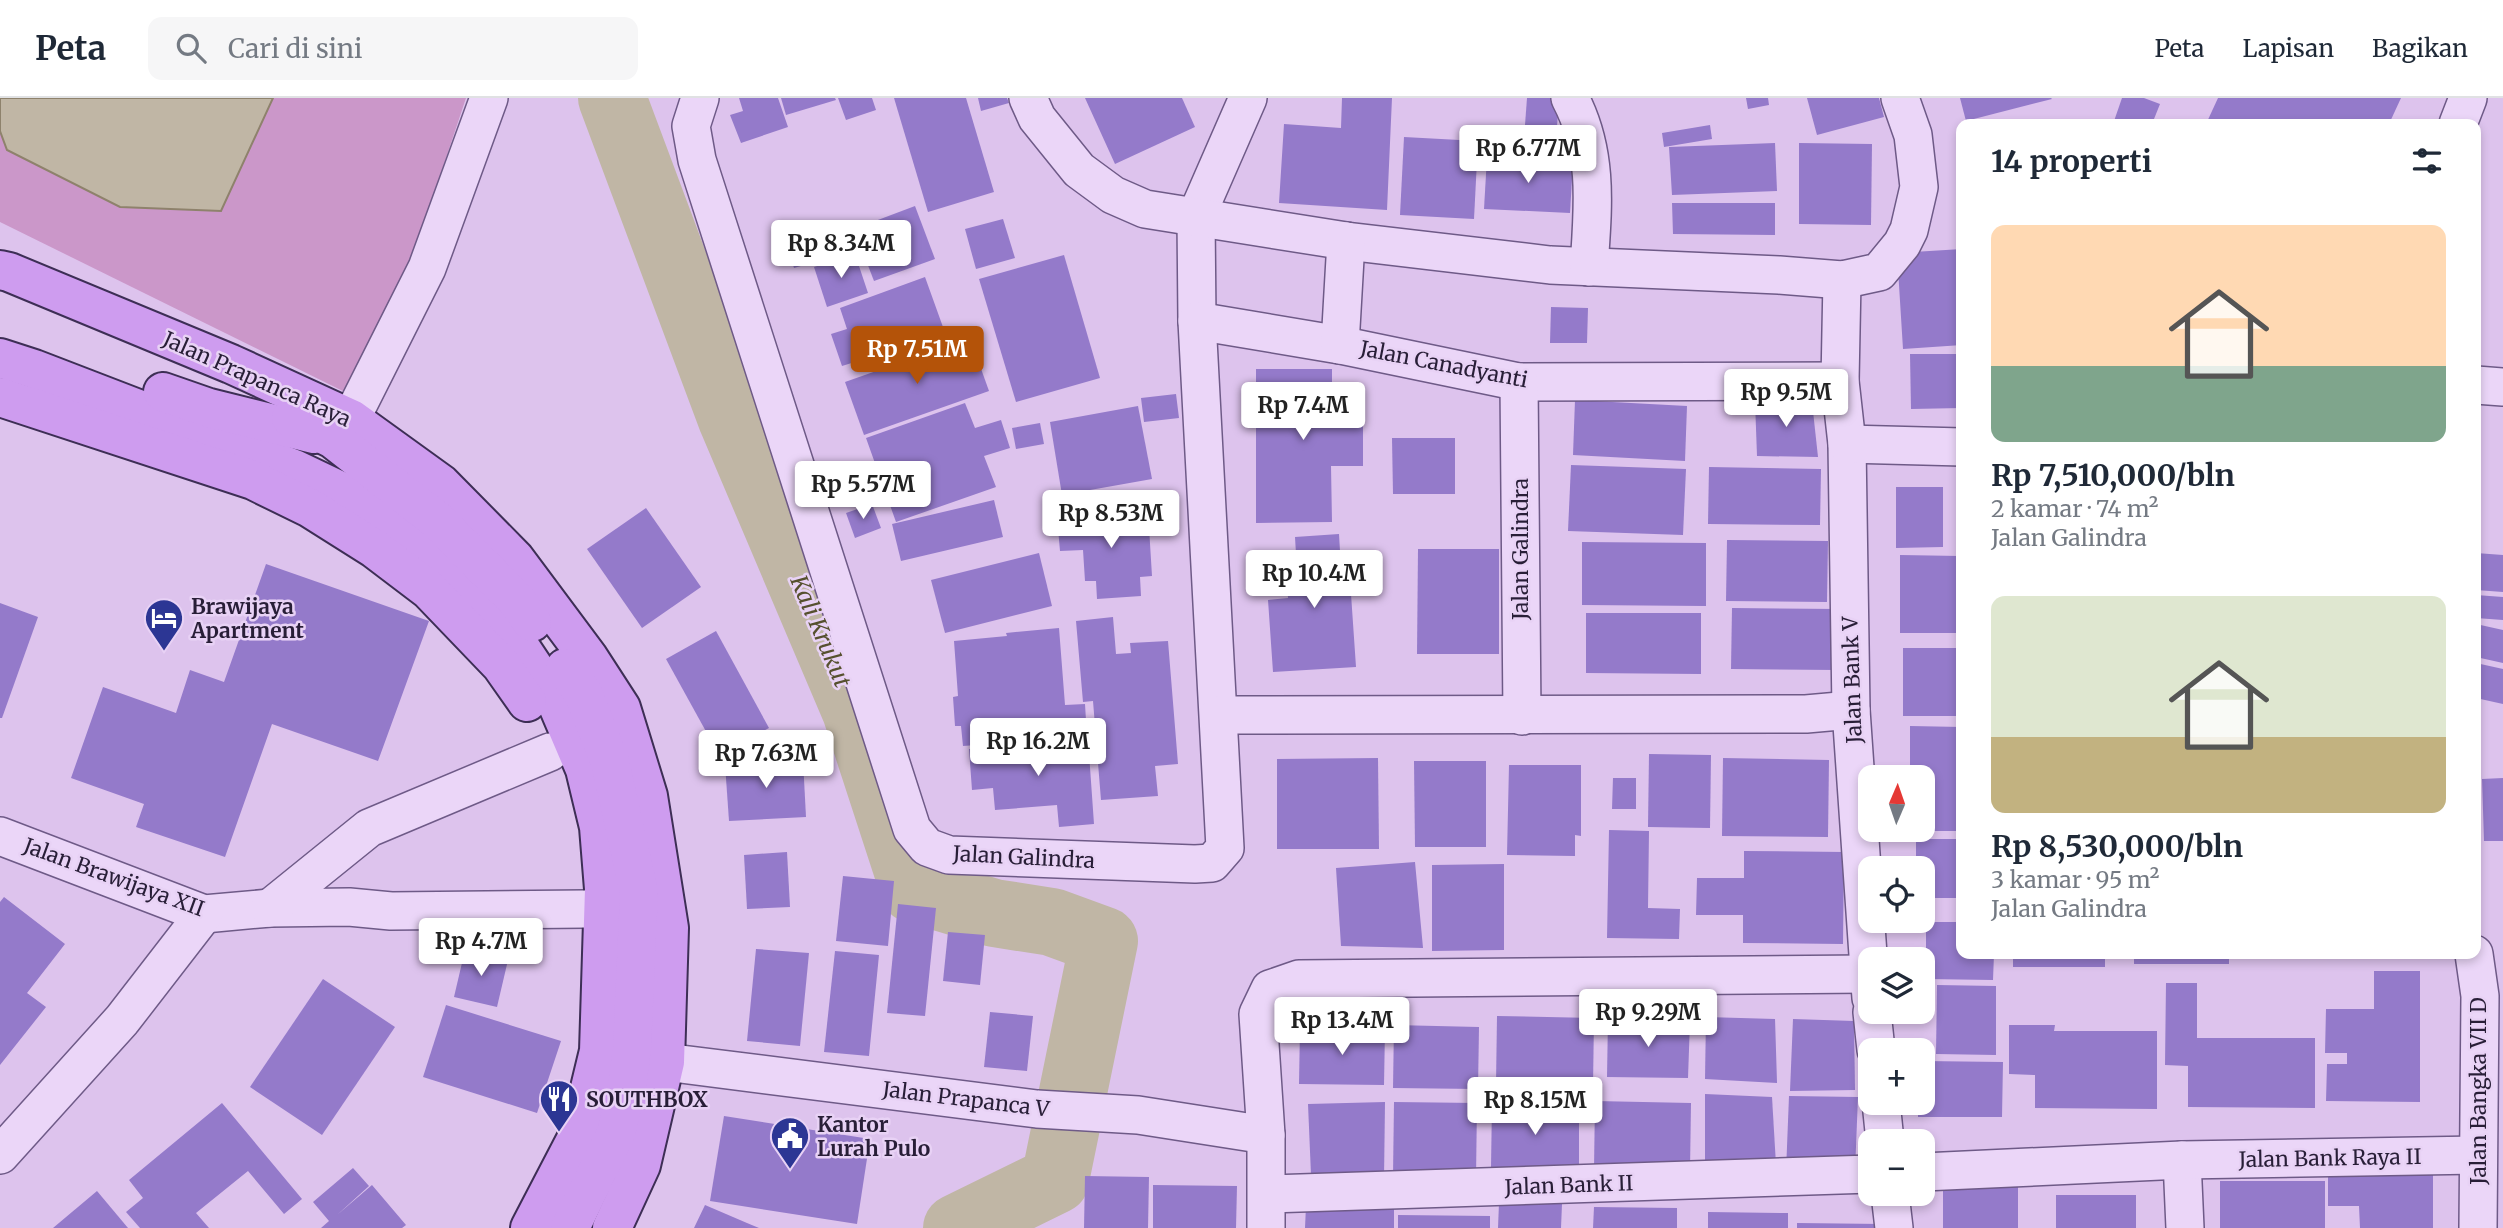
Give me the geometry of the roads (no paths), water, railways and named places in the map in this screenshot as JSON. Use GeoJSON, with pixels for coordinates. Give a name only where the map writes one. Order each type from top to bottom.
{"type":"FeatureCollection","features":[{"type":"Feature","properties":{"kind":"main road","name":"Jalan Prapanca Raya"},"geometry":{"type":"LineString","coordinates":[[0,270],[231,364],[441,484],[515,559],[588,657],[621,708],[648,796],[669,928],[665,1062],[641,1165],[612,1228]]}},
{"type":"Feature","properties":{"kind":"main road"},"geometry":{"type":"LineString","coordinates":[[0,293],[240,393],[342,429],[518,602],[583,693],[610,762],[639,892],[632,1049],[626,1094],[616,1133],[570,1228]]}},
{"type":"Feature","properties":{"kind":"main road"},"geometry":{"type":"LineString","coordinates":[[0,332],[209,408],[342,429]]}},
{"type":"Feature","properties":{"kind":"main road"},"geometry":{"type":"LineString","coordinates":[[0,358],[294,468],[360,501],[428,550],[504,622],[556,701],[584,769],[599,827],[604,889],[598,1051],[579,1134],[530,1228]]}},
{"type":"Feature","properties":{"kind":"main road"},"geometry":{"type":"LineString","coordinates":[[0,397],[253,480],[310,508],[374,549],[429,590],[501,665],[524,695],[550,752],[569,808],[585,909],[587,990],[566,1120],[504,1228]]}},
{"type":"Feature","properties":{"kind":"street"},"geometry":{"type":"LineString","coordinates":[[342,429],[427,268],[489,98]]}},
{"type":"Feature","properties":{"kind":"street","name":"Jalan Galindra"},"geometry":{"type":"LineString","coordinates":[[701,98],[691,126],[697,160],[912,829],[927,847],[949,855],[1195,864],[1212,863],[1225,848],[1197,321]]}},
{"type":"Feature","properties":{"kind":"street"},"geometry":{"type":"LineString","coordinates":[[1028,98],[1037,118],[1079,170],[1113,195],[1145,209],[1346,241],[1550,265],[1842,280],[1879,272],[1902,244],[1909,230],[1919,187],[1913,135],[1900,98]]}},
{"type":"Feature","properties":{"kind":"street"},"geometry":{"type":"LineString","coordinates":[[1197,321],[1196,217],[1248,98]]}},
{"type":"Feature","properties":{"kind":"street"},"geometry":{"type":"LineString","coordinates":[[1570,98],[1591,158],[1594,192],[1589,267]]}},
{"type":"Feature","properties":{"kind":"street"},"geometry":{"type":"LineString","coordinates":[[2460,119],[2468,98]]}},
{"type":"Feature","properties":{"kind":"street"},"geometry":{"type":"LineString","coordinates":[[1340,345],[1346,241]]}},
{"type":"Feature","properties":{"kind":"street","name":"Jalan Bank V"},"geometry":{"type":"LineString","coordinates":[[1842,280],[1840,381],[1846,433],[1851,710],[1867,947]]}},
{"type":"Feature","properties":{"kind":"street","name":"Jalan Canadyanti"},"geometry":{"type":"LineString","coordinates":[[1197,321],[1340,345],[1519,382],[1840,381]]}},
{"type":"Feature","properties":{"kind":"street","name":"Jalan Galindra"},"geometry":{"type":"LineString","coordinates":[[1519,382],[1522,716]]}},
{"type":"Feature","properties":{"kind":"street"},"geometry":{"type":"LineString","coordinates":[[2481,385],[2503,387]]}},
{"type":"Feature","properties":{"kind":"street"},"geometry":{"type":"LineString","coordinates":[[1846,433],[1956,446]]}},
{"type":"Feature","properties":{"kind":"street"},"geometry":{"type":"LineString","coordinates":[[1219,715],[1806,714],[1851,710]]}},
{"type":"Feature","properties":{"kind":"street"},"geometry":{"type":"LineString","coordinates":[[270,908],[369,828],[550,752]]}},
{"type":"Feature","properties":{"kind":"street","name":"Jalan Brawijaya XII"},"geometry":{"type":"LineString","coordinates":[[0,836],[204,914],[270,908],[349,907],[391,911],[585,909]]}},
{"type":"Feature","properties":{"kind":"street"},"geometry":{"type":"LineString","coordinates":[[0,1155],[122,1020],[204,914]]}},
{"type":"Feature","properties":{"kind":"street"},"geometry":{"type":"LineString","coordinates":[[2481,942],[2503,942]]}},
{"type":"Feature","properties":{"kind":"street","name":"Jalan Bangka VII D"},"geometry":{"type":"LineString","coordinates":[[2475,959],[2480,996],[2478,1228]]}},
{"type":"Feature","properties":{"kind":"street"},"geometry":{"type":"LineString","coordinates":[[1266,1211],[1266,1135],[1258,1014],[1270,989],[1298,979],[1858,987]]}},
{"type":"Feature","properties":{"kind":"street","name":"Jalan Prapanca V"},"geometry":{"type":"LineString","coordinates":[[665,1062],[1037,1109],[1138,1115],[1266,1135]]}},
{"type":"Feature","properties":{"kind":"street","name":"Jalan Bank Raya II"},"geometry":{"type":"LineString","coordinates":[[1935,1171],[2182,1160],[2478,1155]]}},
{"type":"Feature","properties":{"kind":"street"},"geometry":{"type":"LineString","coordinates":[[2182,1160],[2185,1228]]}},
{"type":"Feature","properties":{"kind":"street","name":"Jalan Bank II"},"geometry":{"type":"LineString","coordinates":[[1266,1211],[1858,1175]]}},
{"type":"Feature","properties":{"kind":"street"},"geometry":{"type":"LineString","coordinates":[[1891,1206],[1894,1228]]}},
{"type":"Feature","properties":{"kind":"waterway","name":"Kali Krukut"},"geometry":{"type":"LineString","coordinates":[[612,98],[732,419],[856,711],[914,889],[994,913],[1052,922],[1104,941],[1055,1180],[957,1228]]}},
{"type":"Feature","properties":{"kind":"place","name":"Brawijaya Apartment"},"geometry":{"type":"Point","coordinates":[164,652]}},
{"type":"Feature","properties":{"kind":"place","name":"SOUTHBOX"},"geometry":{"type":"Point","coordinates":[559,1133]}},
{"type":"Feature","properties":{"kind":"place","name":"Kantor Lurah Pulo"},"geometry":{"type":"Point","coordinates":[790,1170]}}]}
